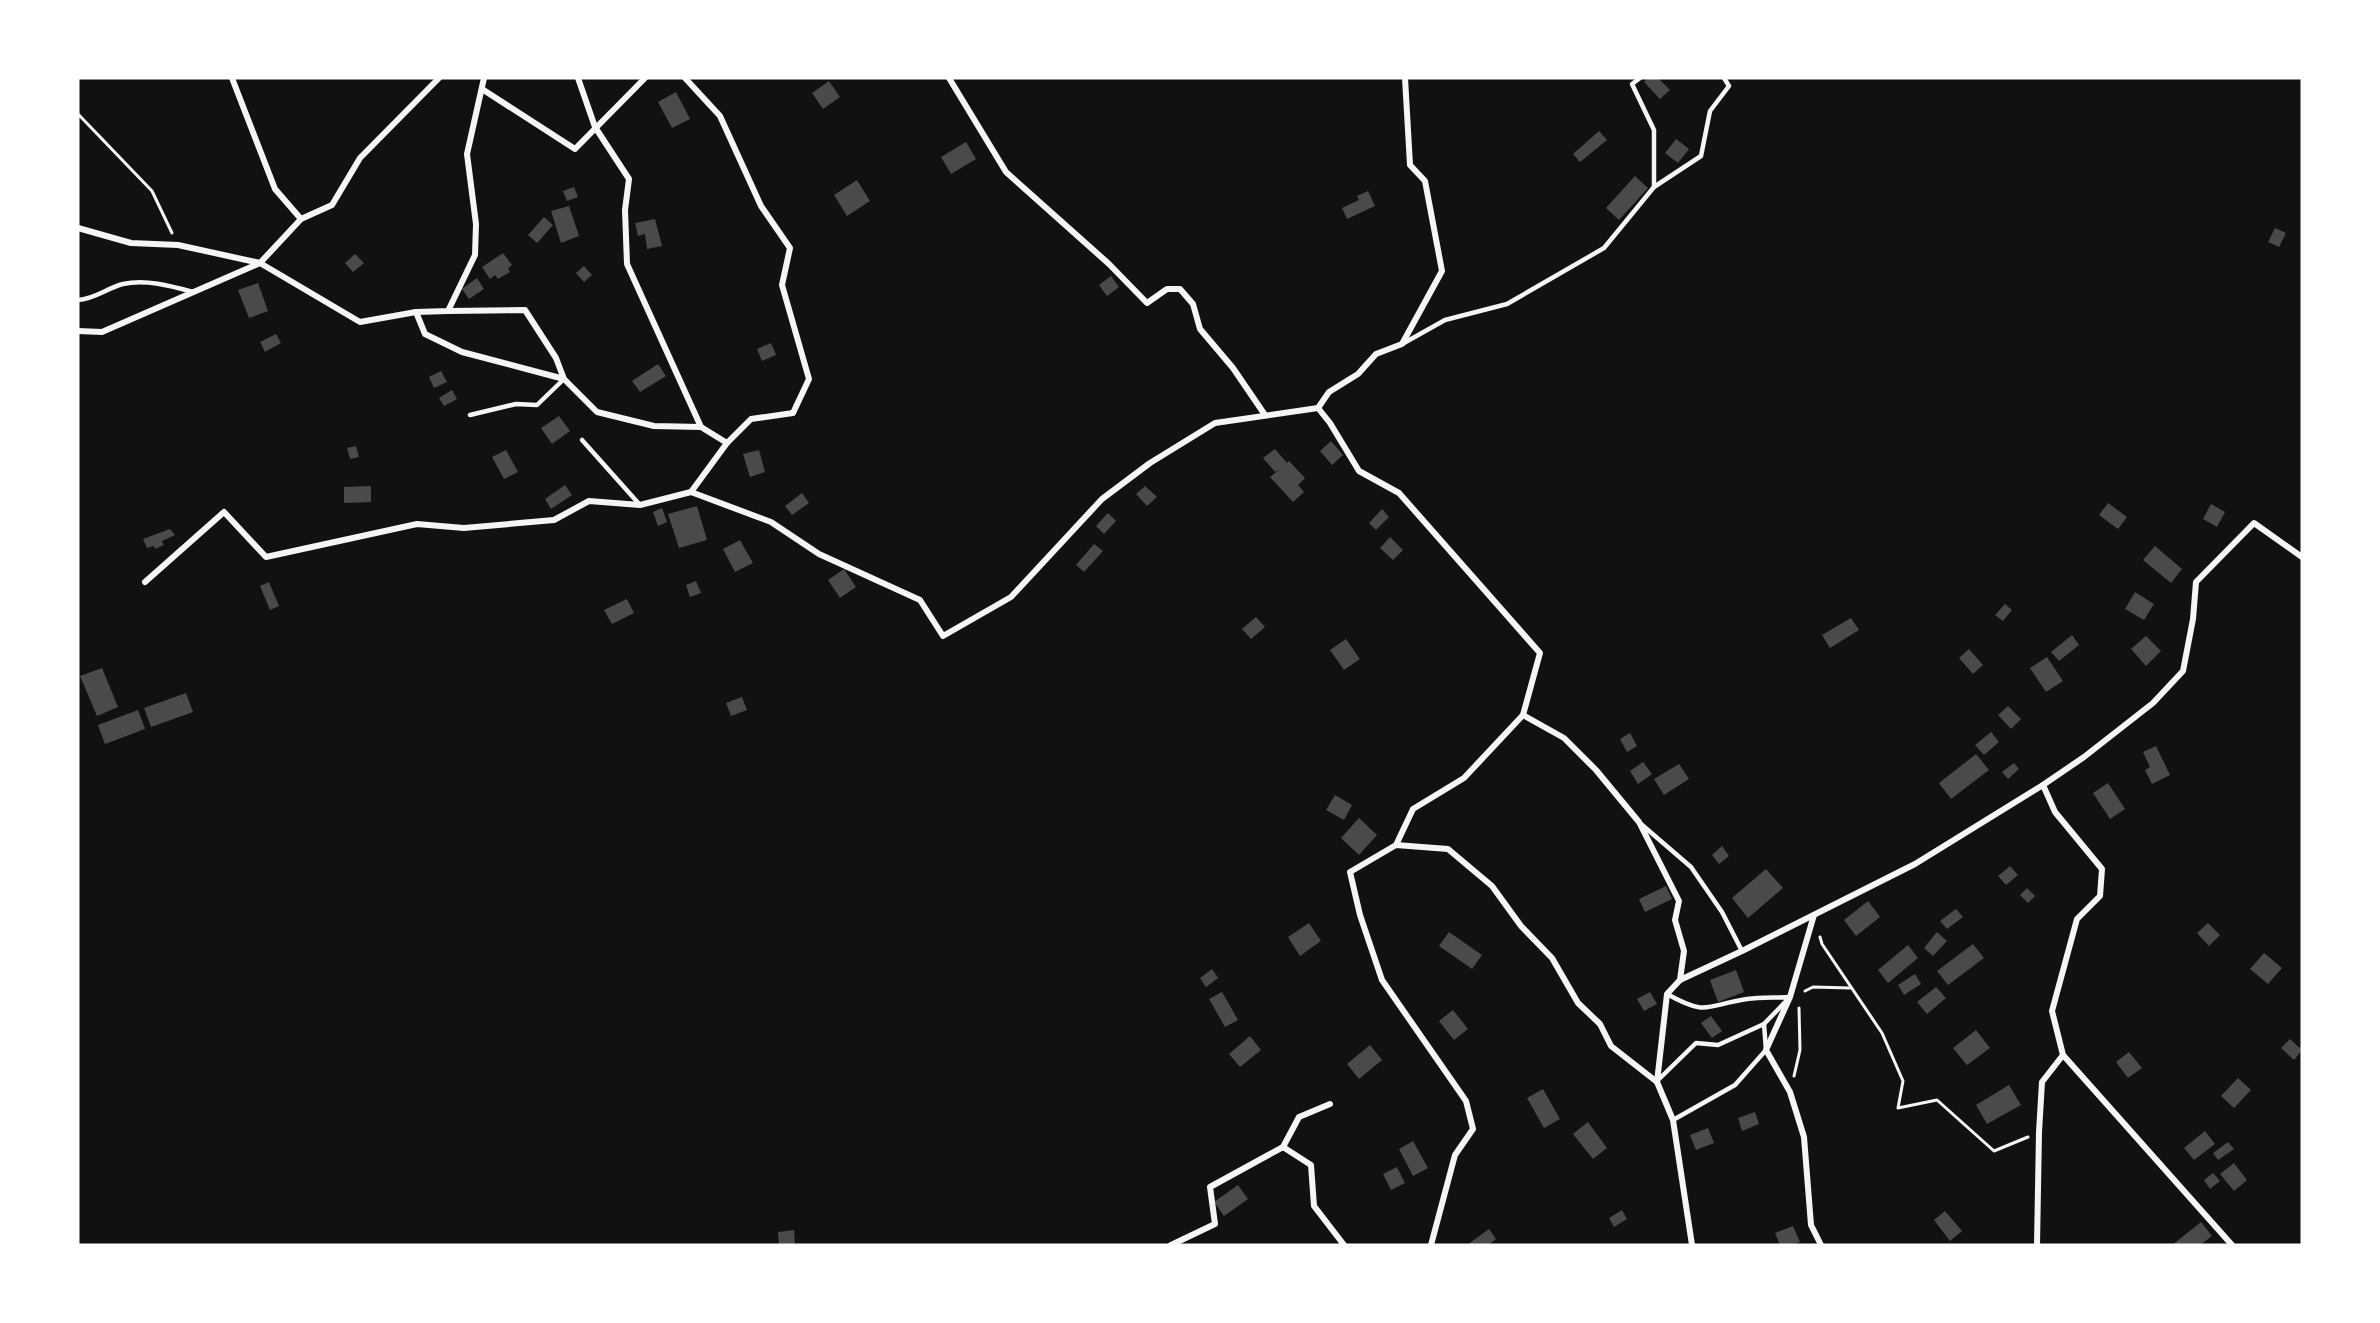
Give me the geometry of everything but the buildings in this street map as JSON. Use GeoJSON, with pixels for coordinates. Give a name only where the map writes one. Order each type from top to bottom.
{"type":"FeatureCollection","features":[{"type":"Feature","properties":{"kind":"street"},"geometry":{"type":"LineString","coordinates":[[232,78],[275,189],[301,219]]}},
{"type":"Feature","properties":{"kind":"street"},"geometry":{"type":"LineString","coordinates":[[78,331],[102,332],[261,263],[301,219],[332,205],[360,158],[439,78]]}},
{"type":"Feature","properties":{"kind":"street"},"geometry":{"type":"LineString","coordinates":[[448,311],[475,255],[476,224],[467,154],[484,78]]}},
{"type":"Feature","properties":{"kind":"street"},"geometry":{"type":"LineString","coordinates":[[578,78],[595,127],[629,178],[625,210],[627,264],[701,427]]}},
{"type":"Feature","properties":{"kind":"street"},"geometry":{"type":"LineString","coordinates":[[482,89],[575,149],[645,78]]}},
{"type":"Feature","properties":{"kind":"street"},"geometry":{"type":"LineString","coordinates":[[685,78],[720,116],[761,206],[790,248],[782,285],[809,379],[793,413],[751,418],[727,444],[691,492]]}},
{"type":"Feature","properties":{"kind":"street"},"geometry":{"type":"LineString","coordinates":[[949,78],[1006,172],[1109,264],[1148,303],[1167,289],[1180,289],[1193,304],[1200,329],[1233,368],[1266,415]]}},
{"type":"Feature","properties":{"kind":"street"},"geometry":{"type":"LineString","coordinates":[[145,582],[224,512],[266,557],[417,524],[465,528],[554,520],[589,501],[640,505],[691,492],[771,522],[819,554],[920,600],[943,636],[1011,597],[1102,499],[1150,463],[1215,423],[1318,408],[1329,392],[1358,374],[1376,354],[1402,344],[1442,272],[1425,181],[1410,165],[1405,78]]}},
{"type":"Feature","properties":{"kind":"street"},"geometry":{"type":"LineString","coordinates":[[78,228],[131,243],[178,245],[261,263],[360,322],[416,312],[525,310],[556,358],[564,379],[597,412],[654,426],[701,427],[727,444]]}},
{"type":"Feature","properties":{"kind":"street"},"geometry":{"type":"LineString","coordinates":[[416,312],[425,334],[462,352],[564,379]]}},
{"type":"Feature","properties":{"kind":"street"},"geometry":{"type":"LineString","coordinates":[[1318,408],[1330,423],[1359,471],[1399,493],[1540,653],[1522,715],[1464,778],[1413,809],[1396,845],[1350,872],[1360,915],[1382,980],[1466,1101],[1473,1129],[1455,1155],[1431,1245]]}},
{"type":"Feature","properties":{"kind":"street"},"geometry":{"type":"LineString","coordinates":[[1692,1245],[1673,1120],[1657,1082],[1666,994],[1680,980],[1916,864],[2043,785],[2084,757],[2153,703],[2183,671],[2193,619],[2196,582],[2254,523],[2302,557]]}},
{"type":"Feature","properties":{"kind":"street"},"geometry":{"type":"LineString","coordinates":[[1522,715],[1564,738],[1596,770],[1639,822],[1678,901],[1675,920],[1684,951],[1680,980]]}},
{"type":"Feature","properties":{"kind":"street"},"geometry":{"type":"LineString","coordinates":[[2043,785],[2055,812],[2102,869],[2100,896],[2077,919],[2052,1011],[2063,1055],[2232,1245]]}},
{"type":"Feature","properties":{"kind":"street"},"geometry":{"type":"LineString","coordinates":[[1396,845],[1448,849],[1492,886],[1521,926],[1552,958],[1578,1003],[1600,1024],[1611,1046],[1657,1082]]}},
{"type":"Feature","properties":{"kind":"street"},"geometry":{"type":"LineString","coordinates":[[1814,915],[1790,997],[1766,1050],[1790,1092],[1804,1137],[1812,1225],[1821,1245]]}},
{"type":"Feature","properties":{"kind":"street"},"geometry":{"type":"LineString","coordinates":[[2037,1245],[2038,1132],[2042,1082],[2063,1055]]}},
{"type":"Feature","properties":{"kind":"street"},"geometry":{"type":"LineString","coordinates":[[1171,1245],[1215,1224],[1210,1187],[1284,1147],[1299,1117],[1330,1104]]}},
{"type":"Feature","properties":{"kind":"street"},"geometry":{"type":"LineString","coordinates":[[1284,1147],[1311,1165],[1314,1206],[1344,1245]]}},
{"type":"Feature","properties":{"kind":"lane"},"geometry":{"type":"LineString","coordinates":[[1640,78],[1632,84],[1654,130],[1654,187]]}},
{"type":"Feature","properties":{"kind":"lane"},"geometry":{"type":"LineString","coordinates":[[1724,78],[1729,86]]}},
{"type":"Feature","properties":{"kind":"lane"},"geometry":{"type":"LineString","coordinates":[[1402,344],[1445,320],[1507,304],[1604,248],[1654,187],[1701,156],[1710,111],[1734,78]]}},
{"type":"Feature","properties":{"kind":"lane"},"geometry":{"type":"LineString","coordinates":[[78,300],[89,299],[123,284],[164,284],[193,292]]}},
{"type":"Feature","properties":{"kind":"lane"},"geometry":{"type":"LineString","coordinates":[[470,415],[516,404],[537,405],[564,379]]}},
{"type":"Feature","properties":{"kind":"lane"},"geometry":{"type":"LineString","coordinates":[[582,440],[640,505]]}},
{"type":"Feature","properties":{"kind":"lane"},"geometry":{"type":"LineString","coordinates":[[1639,822],[1691,867],[1722,912],[1742,951]]}},
{"type":"Feature","properties":{"kind":"lane"},"geometry":{"type":"LineString","coordinates":[[1666,994],[1689,1006],[1710,1009],[1747,999],[1790,997]]}},
{"type":"Feature","properties":{"kind":"lane"},"geometry":{"type":"LineString","coordinates":[[1657,1082],[1696,1043],[1718,1045],[1764,1024],[1790,997]]}},
{"type":"Feature","properties":{"kind":"lane"},"geometry":{"type":"LineString","coordinates":[[1673,1120],[1735,1085],[1766,1050],[1764,1024]]}},
{"type":"Feature","properties":{"kind":"path"},"geometry":{"type":"LineString","coordinates":[[78,114],[153,191],[178,245]]}},
{"type":"Feature","properties":{"kind":"path"},"geometry":{"type":"LineString","coordinates":[[1814,915],[1822,944],[1882,1033],[1903,1081],[1899,1108],[1937,1100],[1994,1151],[2038,1132]]}},
{"type":"Feature","properties":{"kind":"path"},"geometry":{"type":"LineString","coordinates":[[1790,1092],[1800,1050],[1799,1008],[1790,997],[1813,987],[1850,988]]}}]}
